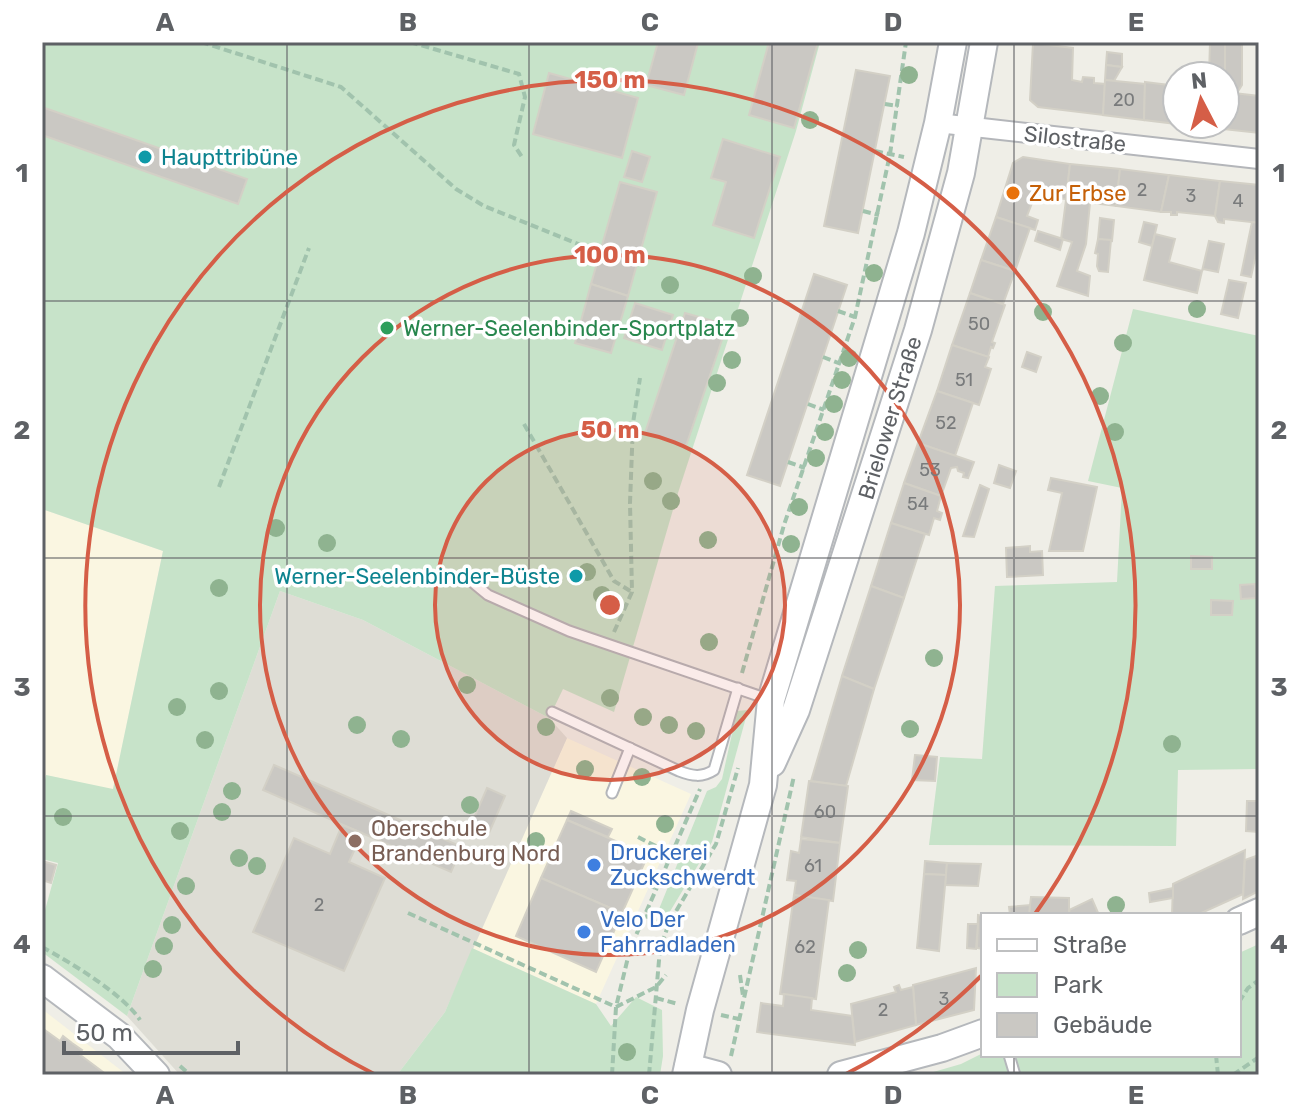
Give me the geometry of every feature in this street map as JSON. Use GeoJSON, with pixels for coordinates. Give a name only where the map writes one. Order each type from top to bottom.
{"type":"FeatureCollection","features":[{"type":"Feature","properties":{"kind":"main road","name":"Brielower Straße"},"geometry":{"type":"LineString","coordinates":[[763,785],[771,700],[907,248],[938,123],[953,42]]}},
{"type":"Feature","properties":{"kind":"main road","name":"Brielower Straße"},"geometry":{"type":"LineString","coordinates":[[687,1071],[700,1010],[763,785],[796,710],[913,345],[961,173],[984,42]]}},
{"type":"Feature","properties":{"kind":"main road"},"geometry":{"type":"LineString","coordinates":[[42,978],[119,1036],[156,1075]]}},
{"type":"Feature","properties":{"kind":"main road"},"geometry":{"type":"LineString","coordinates":[[841,1075],[942,1048],[981,1034]]}},
{"type":"Feature","properties":{"kind":"main road"},"geometry":{"type":"LineString","coordinates":[[687,1071],[718,1075]]}},
{"type":"Feature","properties":{"kind":"street","name":"Silostraße"},"geometry":{"type":"LineString","coordinates":[[938,123],[1259,159]]}},
{"type":"Feature","properties":{"kind":"lane"},"geometry":{"type":"LineString","coordinates":[[471,581],[488,595],[608,645],[771,700]]}},
{"type":"Feature","properties":{"kind":"lane"},"geometry":{"type":"LineString","coordinates":[[552,712],[692,776],[706,775],[714,770],[738,688]]}},
{"type":"Feature","properties":{"kind":"lane"},"geometry":{"type":"LineString","coordinates":[[612,793],[630,748]]}},
{"type":"Feature","properties":{"kind":"path"},"geometry":{"type":"LineString","coordinates":[[201,42],[341,87],[456,189],[484,206],[588,248]]}},
{"type":"Feature","properties":{"kind":"path"},"geometry":{"type":"LineString","coordinates":[[410,42],[519,74],[525,97],[514,145],[522,157]]}},
{"type":"Feature","properties":{"kind":"path"},"geometry":{"type":"LineString","coordinates":[[738,688],[784,525],[855,317],[879,215],[899,106],[906,42]]}},
{"type":"Feature","properties":{"kind":"path"},"geometry":{"type":"LineString","coordinates":[[885,104],[899,106]]}},
{"type":"Feature","properties":{"kind":"path"},"geometry":{"type":"LineString","coordinates":[[875,151],[890,154]]}},
{"type":"Feature","properties":{"kind":"path"},"geometry":{"type":"LineString","coordinates":[[863,211],[879,215]]}},
{"type":"Feature","properties":{"kind":"path"},"geometry":{"type":"LineString","coordinates":[[219,487],[309,248]]}},
{"type":"Feature","properties":{"kind":"path"},"geometry":{"type":"LineString","coordinates":[[838,311],[855,317]]}},
{"type":"Feature","properties":{"kind":"path"},"geometry":{"type":"LineString","coordinates":[[823,357],[841,364]]}},
{"type":"Feature","properties":{"kind":"path"},"geometry":{"type":"LineString","coordinates":[[608,645],[632,592],[630,503],[633,423],[640,378]]}},
{"type":"Feature","properties":{"kind":"path"},"geometry":{"type":"LineString","coordinates":[[808,404],[825,411]]}},
{"type":"Feature","properties":{"kind":"path"},"geometry":{"type":"LineString","coordinates":[[524,424],[614,581],[632,592]]}},
{"type":"Feature","properties":{"kind":"path"},"geometry":{"type":"LineString","coordinates":[[788,462],[805,468]]}},
{"type":"Feature","properties":{"kind":"path"},"geometry":{"type":"LineString","coordinates":[[649,1075],[660,949],[669,923],[716,844],[740,760]]}},
{"type":"Feature","properties":{"kind":"path"},"geometry":{"type":"LineString","coordinates":[[612,1075],[616,1007],[630,949],[706,775]]}},
{"type":"Feature","properties":{"kind":"path"},"geometry":{"type":"LineString","coordinates":[[638,837],[673,855]]}},
{"type":"Feature","properties":{"kind":"path"},"geometry":{"type":"LineString","coordinates":[[768,869],[775,857]]}},
{"type":"Feature","properties":{"kind":"path"},"geometry":{"type":"LineString","coordinates":[[636,880],[658,889]]}},
{"type":"Feature","properties":{"kind":"path"},"geometry":{"type":"LineString","coordinates":[[408,913],[616,1007]]}},
{"type":"Feature","properties":{"kind":"path"},"geometry":{"type":"LineString","coordinates":[[645,916],[669,923],[682,916]]}},
{"type":"Feature","properties":{"kind":"path"},"geometry":{"type":"LineString","coordinates":[[610,941],[630,949]]}},
{"type":"Feature","properties":{"kind":"path"},"geometry":{"type":"LineString","coordinates":[[42,947],[76,967],[134,1009]]}},
{"type":"Feature","properties":{"kind":"path"},"geometry":{"type":"LineString","coordinates":[[616,1007],[656,987],[666,975]]}},
{"type":"Feature","properties":{"kind":"path"},"geometry":{"type":"LineString","coordinates":[[740,975],[743,998]]}},
{"type":"Feature","properties":{"kind":"path"},"geometry":{"type":"LineString","coordinates":[[1241,999],[1248,988],[1259,980]]}},
{"type":"Feature","properties":{"kind":"path"},"geometry":{"type":"LineString","coordinates":[[1233,1075],[1259,1057]]}},
{"type":"Feature","properties":{"kind":"shaded area"},"geometry":{"type":"Polygon","coordinates":[[[42,509],[163,551],[113,790],[46,775],[42,794],[42,509]]]}},
{"type":"Feature","properties":{"kind":"shaded area","name":"Oberschule Brandenburg Nord"},"geometry":{"type":"Polygon","coordinates":[[[280,591],[363,620],[549,718],[567,738],[445,1012],[397,1075],[180,1075],[127,1016],[280,591]]]}},
{"type":"Feature","properties":{"kind":"shaded area"},"geometry":{"type":"Polygon","coordinates":[[[567,738],[691,794],[596,1004],[472,948],[567,738]]]}},
{"type":"Feature","properties":{"kind":"shaded area"},"geometry":{"type":"Polygon","coordinates":[[[42,1009],[122,1071],[126,1075],[42,1075],[42,1009]]]}},
{"type":"Feature","properties":{"kind":"green space","name":"Werner-Seelenbinder-Sportplatz"},"geometry":{"type":"Polygon","coordinates":[[[42,42],[820,42],[796,131],[677,496],[614,712],[563,689],[549,718],[363,620],[280,591],[127,1016],[42,952],[42,921],[58,863],[42,859],[42,794],[46,775],[113,789],[163,551],[42,509],[42,42]]]}},
{"type":"Feature","properties":{"kind":"green space"},"geometry":{"type":"Polygon","coordinates":[[[1133,309],[1259,336],[1259,769],[1178,770],[1176,846],[929,845],[940,757],[982,759],[995,586],[1117,582],[1122,488],[1088,481],[1133,309]]]}},
{"type":"Feature","properties":{"kind":"green space"},"geometry":{"type":"Polygon","coordinates":[[[748,710],[712,842],[666,918],[657,914],[707,791],[716,787],[722,779],[737,711],[748,710]]]}},
{"type":"Feature","properties":{"kind":"green space"},"geometry":{"type":"Polygon","coordinates":[[[1259,944],[1259,1075],[923,1075],[961,1064],[981,1054],[981,1057],[1241,1057],[1241,952],[1259,944]]]}},
{"type":"Feature","properties":{"kind":"green space"},"geometry":{"type":"Polygon","coordinates":[[[472,948],[596,1004],[611,1026],[636,997],[662,1010],[663,1056],[660,1075],[397,1075],[445,1012],[472,948]]]}},
{"type":"Feature","properties":{"kind":"building"},"geometry":{"type":"Polygon","coordinates":[[[658,42],[698,43],[684,95],[646,85],[658,42]]]}},
{"type":"Feature","properties":{"kind":"building"},"geometry":{"type":"Polygon","coordinates":[[[769,42],[818,42],[794,128],[749,115],[769,42]]]}},
{"type":"Feature","properties":{"kind":"building"},"geometry":{"type":"Polygon","coordinates":[[[1210,42],[1225,42],[1225,60],[1209,60],[1210,42]]]}},
{"type":"Feature","properties":{"kind":"building"},"geometry":{"type":"Polygon","coordinates":[[[1225,42],[1242,42],[1241,87],[1241,60],[1225,60],[1225,42]]]}},
{"type":"Feature","properties":{"kind":"building"},"geometry":{"type":"Polygon","coordinates":[[[1033,43],[1073,48],[1072,80],[1082,82],[1083,77],[1094,78],[1094,83],[1105,84],[1103,115],[1038,107],[1030,100],[1033,43]]]}},
{"type":"Feature","properties":{"kind":"building"},"geometry":{"type":"Polygon","coordinates":[[[1107,52],[1122,54],[1122,67],[1106,65],[1107,52]]]}},
{"type":"Feature","properties":{"kind":"building"},"geometry":{"type":"Polygon","coordinates":[[[1106,65],[1122,67],[1114,81],[1105,80],[1106,65]]]}},
{"type":"Feature","properties":{"kind":"building"},"geometry":{"type":"Polygon","coordinates":[[[856,70],[890,76],[858,233],[824,226],[856,70]]]}},
{"type":"Feature","properties":{"kind":"building"},"geometry":{"type":"Polygon","coordinates":[[[549,73],[638,98],[622,158],[533,134],[549,73]]]}},
{"type":"Feature","properties":{"kind":"building"},"geometry":{"type":"Polygon","coordinates":[[[1105,80],[1145,84],[1144,120],[1103,115],[1105,80]]]}},
{"type":"Feature","properties":{"kind":"building"},"geometry":{"type":"Polygon","coordinates":[[[1145,82],[1161,84],[1161,122],[1144,120],[1145,82]]]}},
{"type":"Feature","properties":{"kind":"building"},"geometry":{"type":"Polygon","coordinates":[[[1241,94],[1259,96],[1259,133],[1241,131],[1241,94]]]}},
{"type":"Feature","properties":{"kind":"building","name":"Haupttribüne"},"geometry":{"type":"Polygon","coordinates":[[[42,107],[247,179],[238,204],[42,135],[42,107]]]}},
{"type":"Feature","properties":{"kind":"building"},"geometry":{"type":"Polygon","coordinates":[[[723,139],[780,157],[754,238],[713,225],[726,182],[711,178],[723,139]]]}},
{"type":"Feature","properties":{"kind":"building"},"geometry":{"type":"Polygon","coordinates":[[[632,151],[650,157],[642,182],[624,177],[632,151]]]}},
{"type":"Feature","properties":{"kind":"building"},"geometry":{"type":"Polygon","coordinates":[[[1023,157],[1070,164],[1066,199],[1052,198],[1051,202],[1046,201],[1046,197],[1034,198],[1027,216],[1038,220],[1035,230],[996,217],[1013,163],[1023,157]]]}},
{"type":"Feature","properties":{"kind":"building"},"geometry":{"type":"Polygon","coordinates":[[[1070,164],[1120,169],[1116,206],[1066,200],[1070,164]]]}},
{"type":"Feature","properties":{"kind":"building"},"geometry":{"type":"Polygon","coordinates":[[[1120,169],[1169,175],[1161,212],[1116,206],[1120,169]]]}},
{"type":"Feature","properties":{"kind":"building"},"geometry":{"type":"Polygon","coordinates":[[[1169,175],[1220,181],[1215,216],[1161,212],[1169,175]]]}},
{"type":"Feature","properties":{"kind":"building"},"geometry":{"type":"Polygon","coordinates":[[[1220,181],[1259,185],[1259,223],[1224,219],[1224,223],[1218,222],[1215,216],[1220,181]]]}},
{"type":"Feature","properties":{"kind":"building"},"geometry":{"type":"Polygon","coordinates":[[[620,182],[657,192],[628,296],[591,284],[620,182]]]}},
{"type":"Feature","properties":{"kind":"building"},"geometry":{"type":"Polygon","coordinates":[[[1066,200],[1090,203],[1086,244],[1077,271],[1090,276],[1088,296],[1057,286],[1072,242],[1061,239],[1066,200]]]}},
{"type":"Feature","properties":{"kind":"building"},"geometry":{"type":"Polygon","coordinates":[[[996,217],[1030,228],[1015,271],[981,260],[996,217]]]}},
{"type":"Feature","properties":{"kind":"building"},"geometry":{"type":"Polygon","coordinates":[[[1100,218],[1114,220],[1112,241],[1098,239],[1100,218]]]}},
{"type":"Feature","properties":{"kind":"building"},"geometry":{"type":"Polygon","coordinates":[[[1144,222],[1157,225],[1152,246],[1139,242],[1144,222]]]}},
{"type":"Feature","properties":{"kind":"building"},"geometry":{"type":"Polygon","coordinates":[[[1252,222],[1259,223],[1259,240],[1251,277],[1241,275],[1252,222]]]}},
{"type":"Feature","properties":{"kind":"building"},"geometry":{"type":"Polygon","coordinates":[[[1038,231],[1063,239],[1060,250],[1035,241],[1038,231]]]}},
{"type":"Feature","properties":{"kind":"building"},"geometry":{"type":"Polygon","coordinates":[[[1155,234],[1175,239],[1169,262],[1202,271],[1197,293],[1144,280],[1155,234]]]}},
{"type":"Feature","properties":{"kind":"building"},"geometry":{"type":"Polygon","coordinates":[[[1098,239],[1111,240],[1108,272],[1099,271],[1097,266],[1098,254],[1095,253],[1098,239]]]}},
{"type":"Feature","properties":{"kind":"building"},"geometry":{"type":"Polygon","coordinates":[[[1209,241],[1224,244],[1218,272],[1202,271],[1209,241]]]}},
{"type":"Feature","properties":{"kind":"building"},"geometry":{"type":"Polygon","coordinates":[[[981,260],[1015,271],[1003,304],[970,293],[981,260]]]}},
{"type":"Feature","properties":{"kind":"building"},"geometry":{"type":"Polygon","coordinates":[[[814,274],[847,285],[780,486],[747,475],[814,274]]]}},
{"type":"Feature","properties":{"kind":"building"},"geometry":{"type":"Polygon","coordinates":[[[1229,280],[1246,283],[1238,318],[1221,314],[1229,280]]]}},
{"type":"Feature","properties":{"kind":"building"},"geometry":{"type":"Polygon","coordinates":[[[591,284],[628,296],[611,353],[575,343],[591,284]]]}},
{"type":"Feature","properties":{"kind":"building"},"geometry":{"type":"Polygon","coordinates":[[[970,293],[1005,305],[988,357],[952,345],[970,293]]]}},
{"type":"Feature","properties":{"kind":"building"},"geometry":{"type":"Polygon","coordinates":[[[635,303],[673,315],[662,350],[624,338],[635,303]]]}},
{"type":"Feature","properties":{"kind":"building"},"geometry":{"type":"Polygon","coordinates":[[[685,313],[727,325],[686,446],[645,433],[685,313]]]}},
{"type":"Feature","properties":{"kind":"building"},"geometry":{"type":"Polygon","coordinates":[[[952,345],[989,357],[985,367],[991,369],[979,405],[937,391],[952,345]]]}},
{"type":"Feature","properties":{"kind":"building"},"geometry":{"type":"Polygon","coordinates":[[[1027,352],[1041,357],[1036,372],[1022,367],[1027,352]]]}},
{"type":"Feature","properties":{"kind":"building"},"geometry":{"type":"Polygon","coordinates":[[[937,391],[973,403],[955,456],[918,443],[937,391]]]}},
{"type":"Feature","properties":{"kind":"building"},"geometry":{"type":"Polygon","coordinates":[[[918,443],[974,462],[968,478],[963,477],[964,473],[957,467],[951,468],[941,496],[904,483],[918,443]]]}},
{"type":"Feature","properties":{"kind":"building"},"geometry":{"type":"Polygon","coordinates":[[[999,465],[1016,471],[1010,488],[994,483],[999,465]]]}},
{"type":"Feature","properties":{"kind":"building"},"geometry":{"type":"Polygon","coordinates":[[[1051,478],[1097,487],[1083,551],[1049,551],[1062,493],[1048,490],[1051,478]]]}},
{"type":"Feature","properties":{"kind":"building"},"geometry":{"type":"Polygon","coordinates":[[[904,483],[941,496],[937,511],[942,513],[940,520],[934,518],[929,535],[891,523],[904,483]]]}},
{"type":"Feature","properties":{"kind":"building"},"geometry":{"type":"Polygon","coordinates":[[[980,485],[989,489],[974,537],[963,536],[980,485]]]}},
{"type":"Feature","properties":{"kind":"building"},"geometry":{"type":"Polygon","coordinates":[[[891,523],[925,534],[904,598],[871,586],[891,523]]]}},
{"type":"Feature","properties":{"kind":"building"},"geometry":{"type":"Polygon","coordinates":[[[1030,546],[1030,552],[1042,551],[1043,575],[1007,577],[1006,548],[1030,546]]]}},
{"type":"Feature","properties":{"kind":"building"},"geometry":{"type":"Polygon","coordinates":[[[1191,556],[1212,557],[1212,569],[1191,569],[1191,556]]]}},
{"type":"Feature","properties":{"kind":"building"},"geometry":{"type":"Polygon","coordinates":[[[1255,584],[1256,598],[1241,599],[1240,585],[1255,584]]]}},
{"type":"Feature","properties":{"kind":"building"},"geometry":{"type":"Polygon","coordinates":[[[871,586],[904,598],[874,689],[842,676],[871,586]]]}},
{"type":"Feature","properties":{"kind":"building"},"geometry":{"type":"Polygon","coordinates":[[[1211,600],[1233,601],[1232,615],[1211,615],[1211,600]]]}},
{"type":"Feature","properties":{"kind":"building"},"geometry":{"type":"Polygon","coordinates":[[[842,676],[874,689],[846,786],[811,781],[842,676]]]}},
{"type":"Feature","properties":{"kind":"building"},"geometry":{"type":"Polygon","coordinates":[[[915,755],[937,757],[935,781],[912,780],[915,755]]]}},
{"type":"Feature","properties":{"kind":"building"},"geometry":{"type":"Polygon","coordinates":[[[274,765],[462,847],[451,872],[263,790],[274,765]]]}},
{"type":"Feature","properties":{"kind":"building"},"geometry":{"type":"Polygon","coordinates":[[[809,781],[848,786],[840,843],[801,837],[809,781]]]}},
{"type":"Feature","properties":{"kind":"building"},"geometry":{"type":"Polygon","coordinates":[[[487,788],[505,796],[489,833],[471,825],[487,788]]]}},
{"type":"Feature","properties":{"kind":"building"},"geometry":{"type":"Polygon","coordinates":[[[1247,801],[1259,801],[1259,832],[1246,831],[1247,801]]]}},
{"type":"Feature","properties":{"kind":"building"},"geometry":{"type":"Polygon","coordinates":[[[571,811],[612,829],[608,837],[567,820],[571,811]]]}},
{"type":"Feature","properties":{"kind":"building"},"geometry":{"type":"Polygon","coordinates":[[[567,820],[648,855],[622,913],[541,878],[567,820]]]}},
{"type":"Feature","properties":{"kind":"building"},"geometry":{"type":"Polygon","coordinates":[[[342,825],[362,833],[349,862],[385,878],[344,971],[253,932],[294,838],[330,854],[342,825]]]}},
{"type":"Feature","properties":{"kind":"building"},"geometry":{"type":"Polygon","coordinates":[[[801,839],[840,843],[833,901],[794,895],[796,881],[787,880],[791,851],[799,853],[801,839]]]}},
{"type":"Feature","properties":{"kind":"building"},"geometry":{"type":"Polygon","coordinates":[[[1245,850],[1243,894],[1201,913],[1172,913],[1173,884],[1245,850]]]}},
{"type":"Feature","properties":{"kind":"building"},"geometry":{"type":"Polygon","coordinates":[[[1259,855],[1259,891],[1243,899],[1245,860],[1259,855]]]}},
{"type":"Feature","properties":{"kind":"building"},"geometry":{"type":"Polygon","coordinates":[[[42,861],[56,865],[51,883],[42,880],[42,861]]]}},
{"type":"Feature","properties":{"kind":"building"},"geometry":{"type":"Polygon","coordinates":[[[925,861],[947,863],[946,875],[924,874],[925,861]]]}},
{"type":"Feature","properties":{"kind":"building"},"geometry":{"type":"Polygon","coordinates":[[[947,863],[981,864],[978,886],[945,885],[947,863]]]}},
{"type":"Feature","properties":{"kind":"building"},"geometry":{"type":"Polygon","coordinates":[[[924,874],[946,875],[939,951],[917,948],[924,874]]]}},
{"type":"Feature","properties":{"kind":"building"},"geometry":{"type":"Polygon","coordinates":[[[541,878],[622,913],[596,972],[516,936],[541,878]]]}},
{"type":"Feature","properties":{"kind":"building"},"geometry":{"type":"Polygon","coordinates":[[[1173,888],[1173,898],[1150,902],[1149,893],[1173,888]]]}},
{"type":"Feature","properties":{"kind":"building"},"geometry":{"type":"Polygon","coordinates":[[[794,895],[829,900],[816,999],[780,994],[794,895]]]}},
{"type":"Feature","properties":{"kind":"building"},"geometry":{"type":"Polygon","coordinates":[[[1031,897],[1069,898],[1069,913],[1029,913],[1031,897]]]}},
{"type":"Feature","properties":{"kind":"building"},"geometry":{"type":"Polygon","coordinates":[[[1092,899],[1098,913],[1070,913],[1069,910],[1092,899]]]}},
{"type":"Feature","properties":{"kind":"building"},"geometry":{"type":"Polygon","coordinates":[[[1030,905],[1029,913],[1010,913],[1009,907],[1030,905]]]}},
{"type":"Feature","properties":{"kind":"building"},"geometry":{"type":"Polygon","coordinates":[[[978,915],[981,916],[981,949],[977,948],[978,915]]]}},
{"type":"Feature","properties":{"kind":"building"},"geometry":{"type":"Polygon","coordinates":[[[968,924],[978,924],[976,949],[967,948],[968,924]]]}},
{"type":"Feature","properties":{"kind":"building"},"geometry":{"type":"Polygon","coordinates":[[[976,968],[974,1010],[916,1025],[913,985],[976,968]]]}},
{"type":"Feature","properties":{"kind":"building"},"geometry":{"type":"Polygon","coordinates":[[[899,985],[901,990],[913,987],[916,1025],[855,1042],[851,1004],[896,992],[894,987],[899,985]]]}},
{"type":"Feature","properties":{"kind":"building"},"geometry":{"type":"Polygon","coordinates":[[[784,994],[812,998],[811,1010],[852,1016],[855,1045],[757,1032],[761,1003],[783,1006],[784,994]]]}},
{"type":"Feature","properties":{"kind":"building"},"geometry":{"type":"Polygon","coordinates":[[[42,1028],[60,1041],[63,1036],[82,1050],[79,1054],[107,1075],[42,1075],[42,1028]]]}},
{"type":"Feature","properties":{"kind":"place","name":"Haupttribüne"},"geometry":{"type":"Point","coordinates":[145,157]}},
{"type":"Feature","properties":{"kind":"place","name":"Zur Erbse"},"geometry":{"type":"Point","coordinates":[1013,193]}},
{"type":"Feature","properties":{"kind":"place","name":"Werner-Seelenbinder-Sportplatz"},"geometry":{"type":"Point","coordinates":[387,328]}},
{"type":"Feature","properties":{"kind":"place","name":"Werner-Seelenbinder-Büste"},"geometry":{"type":"Point","coordinates":[576,576]}},
{"type":"Feature","properties":{"kind":"place","name":"Oberschule Brandenburg Nord"},"geometry":{"type":"Point","coordinates":[355,841]}},
{"type":"Feature","properties":{"kind":"place","name":"Druckerei Zuckschwerdt"},"geometry":{"type":"Point","coordinates":[594,865]}},
{"type":"Feature","properties":{"kind":"place","name":"Velo Der Fahrradladen"},"geometry":{"type":"Point","coordinates":[584,932]}}]}
